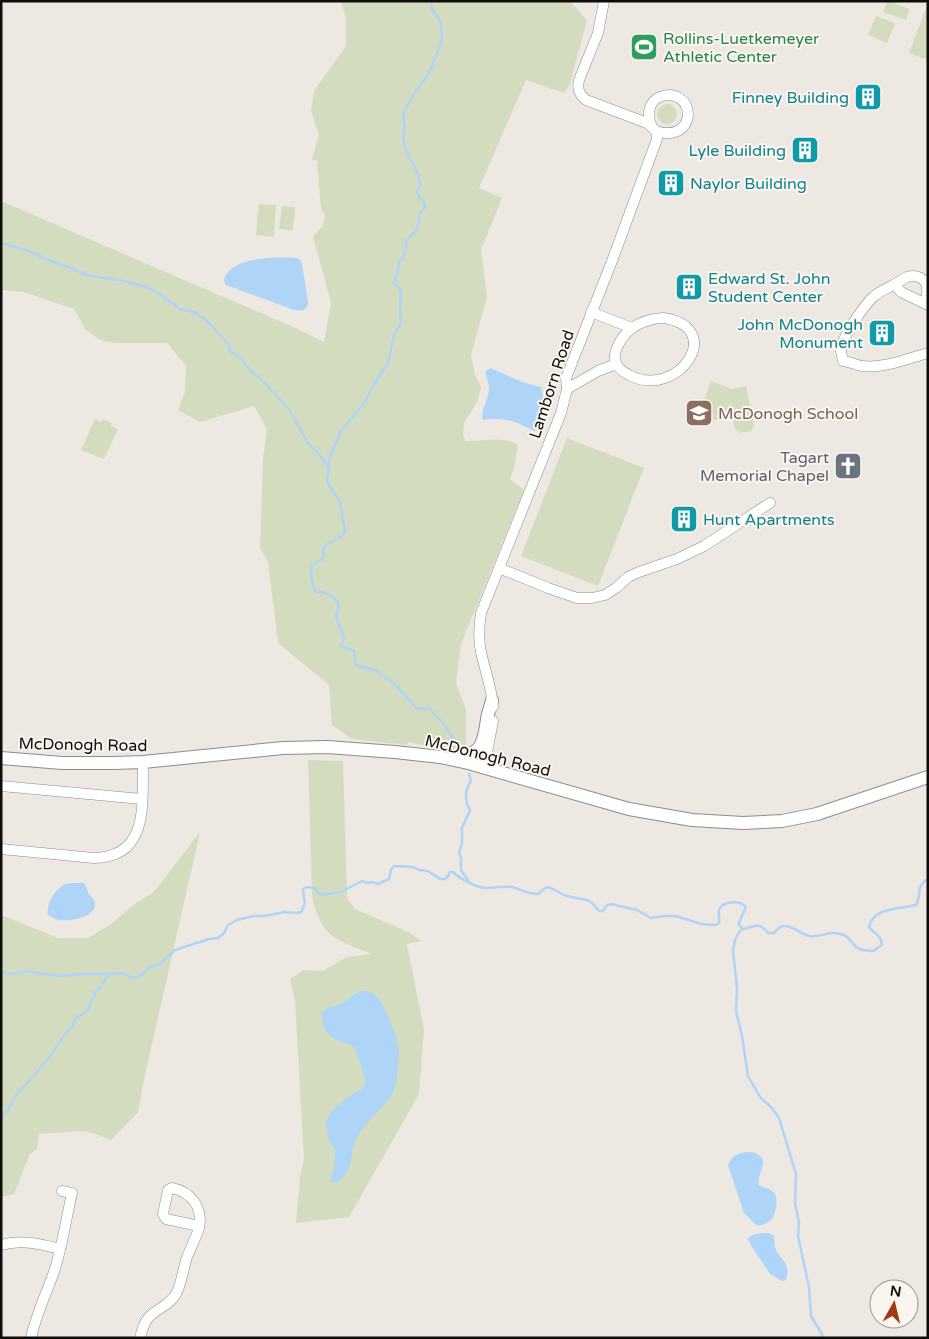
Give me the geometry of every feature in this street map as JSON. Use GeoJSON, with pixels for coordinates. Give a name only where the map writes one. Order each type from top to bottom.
{"type":"FeatureCollection","features":[{"type":"Feature","properties":{"kind":"main road"},"geometry":{"type":"LineString","coordinates":[[440,757],[466,756],[479,749],[485,736],[492,700]]}},
{"type":"Feature","properties":{"kind":"main road","name":"McDonogh Road"},"geometry":{"type":"LineString","coordinates":[[1,758],[62,763],[143,762],[248,751],[312,747],[395,752],[440,757],[629,809],[692,820],[742,822],[782,822],[816,814],[928,778]]}},
{"type":"Feature","properties":{"kind":"street","name":"Lamborn Road"},"geometry":{"type":"LineString","coordinates":[[484,768],[492,726],[492,700],[491,689],[480,650],[480,612],[561,413],[567,389],[566,378],[657,139],[654,129],[646,123],[586,100],[579,92],[579,80],[598,33],[604,1]]}},
{"type":"Feature","properties":{"kind":"street"},"geometry":{"type":"LineString","coordinates":[[895,285],[901,292],[927,304],[927,283],[915,276],[908,277],[884,289],[864,307],[843,340],[841,349],[843,361],[863,366],[876,366],[928,353]]}},
{"type":"Feature","properties":{"kind":"street"},"geometry":{"type":"LineString","coordinates":[[591,312],[632,328]]}},
{"type":"Feature","properties":{"kind":"street"},"geometry":{"type":"LineString","coordinates":[[663,318],[673,320],[685,326],[691,332],[694,342],[693,352],[689,361],[680,370],[665,378],[652,380],[636,378],[623,371],[616,364],[614,358],[617,348],[626,334],[642,321],[663,318]]}},
{"type":"Feature","properties":{"kind":"street"},"geometry":{"type":"LineString","coordinates":[[567,389],[598,371],[616,364]]}},
{"type":"Feature","properties":{"kind":"street"},"geometry":{"type":"LineString","coordinates":[[498,568],[565,595],[577,598],[592,598],[616,588],[628,577],[677,559],[704,546],[770,503]]}},
{"type":"Feature","properties":{"kind":"street"},"geometry":{"type":"LineString","coordinates":[[1,850],[105,858],[125,850],[132,842],[140,823],[143,762]]}},
{"type":"Feature","properties":{"kind":"street"},"geometry":{"type":"LineString","coordinates":[[1,786],[142,799]]}},
{"type":"Feature","properties":{"kind":"street"},"geometry":{"type":"LineString","coordinates":[[30,1338],[60,1249],[72,1193],[62,1191]]}},
{"type":"Feature","properties":{"kind":"street"},"geometry":{"type":"LineString","coordinates":[[140,1338],[144,1324],[149,1317],[164,1307],[175,1295],[199,1226]]}},
{"type":"Feature","properties":{"kind":"street"},"geometry":{"type":"LineString","coordinates":[[1,1245],[22,1241],[60,1249]]}},
{"type":"Feature","properties":{"kind":"green space"},"geometry":{"type":"Polygon","coordinates":[[[341,1],[570,1],[587,20],[570,84],[564,93],[526,80],[479,188],[502,198],[481,250],[487,297],[471,355],[475,375],[481,387],[477,402],[464,423],[463,436],[466,441],[506,440],[518,445],[510,479],[524,490],[461,644],[456,683],[466,710],[466,751],[452,751],[408,742],[407,745],[352,739],[332,725],[329,685],[278,643],[268,562],[260,548],[263,459],[267,429],[254,406],[200,422],[178,410],[185,392],[186,366],[167,343],[114,343],[100,340],[85,329],[74,309],[24,292],[1,290],[1,201],[324,342],[331,303],[313,236],[322,227],[325,215],[321,209],[317,161],[312,159],[319,135],[311,111],[314,91],[346,46],[346,19],[341,1]]]}},
{"type":"Feature","properties":{"kind":"green space"},"geometry":{"type":"Polygon","coordinates":[[[887,1],[910,9],[906,20],[883,12],[887,1]]]}},
{"type":"Feature","properties":{"kind":"green space"},"geometry":{"type":"Polygon","coordinates":[[[928,3],[928,60],[909,53],[928,3]]]}},
{"type":"Feature","properties":{"kind":"green space"},"geometry":{"type":"Polygon","coordinates":[[[876,16],[895,23],[887,43],[868,35],[876,16]]]}},
{"type":"Feature","properties":{"kind":"green space"},"geometry":{"type":"Polygon","coordinates":[[[667,104],[674,107],[677,114],[674,121],[667,124],[660,121],[657,114],[660,107],[667,104]]]}},
{"type":"Feature","properties":{"kind":"green space"},"geometry":{"type":"Polygon","coordinates":[[[259,204],[276,205],[274,237],[256,235],[259,204]]]}},
{"type":"Feature","properties":{"kind":"green space"},"geometry":{"type":"Polygon","coordinates":[[[282,206],[295,207],[293,231],[279,229],[282,206]]]}},
{"type":"Feature","properties":{"kind":"green space"},"geometry":{"type":"Polygon","coordinates":[[[711,381],[732,389],[746,386],[754,426],[751,431],[740,433],[735,429],[732,415],[711,420],[699,414],[711,381]]]}},
{"type":"Feature","properties":{"kind":"green space"},"geometry":{"type":"Polygon","coordinates":[[[95,419],[101,422],[102,419],[112,423],[111,426],[118,429],[104,459],[81,450],[95,419]]]}},
{"type":"Feature","properties":{"kind":"green space"},"geometry":{"type":"Polygon","coordinates":[[[567,438],[644,468],[598,586],[521,556],[567,438]]]}},
{"type":"Feature","properties":{"kind":"green space"},"geometry":{"type":"Polygon","coordinates":[[[308,760],[343,761],[348,900],[355,909],[408,932],[422,941],[407,944],[424,1030],[419,1094],[349,1217],[296,1223],[300,1178],[304,1159],[295,1001],[290,979],[304,970],[323,971],[347,957],[371,954],[347,944],[328,932],[320,921],[315,908],[312,895],[308,760]]]}},
{"type":"Feature","properties":{"kind":"green space"},"geometry":{"type":"Polygon","coordinates":[[[200,832],[138,1112],[111,1140],[83,1131],[39,1134],[37,1149],[30,1154],[14,1194],[1,1197],[1,916],[58,938],[88,938],[111,924],[136,903],[154,892],[200,832]]]}},
{"type":"Feature","properties":{"kind":"water"},"geometry":{"type":"Polygon","coordinates":[[[266,258],[297,258],[302,264],[308,302],[304,310],[294,310],[226,285],[224,281],[227,273],[244,262],[266,258]]]}},
{"type":"Feature","properties":{"kind":"water"},"geometry":{"type":"Polygon","coordinates":[[[490,368],[541,387],[543,410],[535,431],[511,421],[483,420],[482,416],[489,388],[485,372],[490,368]]]}},
{"type":"Feature","properties":{"kind":"water"},"geometry":{"type":"Polygon","coordinates":[[[70,883],[84,883],[95,904],[91,913],[72,920],[55,919],[48,915],[48,906],[58,889],[70,883]]]}},
{"type":"Feature","properties":{"kind":"water"},"geometry":{"type":"Polygon","coordinates":[[[361,991],[371,992],[377,997],[386,1011],[399,1052],[398,1073],[393,1093],[356,1139],[347,1173],[336,1183],[330,1180],[334,1168],[335,1151],[328,1138],[326,1122],[337,1106],[363,1088],[366,1082],[354,1047],[329,1035],[323,1024],[322,1014],[326,1009],[343,1003],[361,991]]]}},
{"type":"Feature","properties":{"kind":"water"},"geometry":{"type":"Polygon","coordinates":[[[751,1152],[762,1157],[763,1161],[759,1185],[776,1195],[773,1217],[769,1222],[760,1226],[755,1224],[744,1213],[728,1165],[737,1154],[751,1152]]]}},
{"type":"Feature","properties":{"kind":"water"},"geometry":{"type":"Polygon","coordinates":[[[769,1233],[773,1235],[775,1247],[786,1265],[786,1280],[782,1281],[770,1274],[748,1239],[755,1234],[769,1233]]]}},
{"type":"Feature","properties":{"kind":"waterway"},"geometry":{"type":"LineString","coordinates":[[431,1],[431,6],[439,18],[441,26],[441,44],[429,73],[403,114],[405,128],[403,135],[404,143],[418,174],[420,185],[417,192],[425,207],[419,214],[419,224],[415,232],[407,240],[405,252],[399,262],[398,273],[395,278],[394,285],[400,288],[401,291],[401,323],[394,335],[388,363],[365,402],[341,431],[329,459],[327,482],[340,502],[345,532],[342,536],[324,546],[323,559],[312,565],[311,575],[315,591],[328,595],[339,604],[336,617],[344,637],[341,646],[354,651],[356,665],[375,670],[396,685],[416,708],[430,709],[443,723],[460,748]]}},
{"type":"Feature","properties":{"kind":"waterway"},"geometry":{"type":"LineString","coordinates":[[1,243],[29,251],[91,276],[143,286],[155,291],[180,309],[194,312],[206,320],[229,345],[230,351],[241,358],[249,369],[288,408],[308,443],[329,467]]}},
{"type":"Feature","properties":{"kind":"waterway"},"geometry":{"type":"LineString","coordinates":[[468,880],[461,870],[459,853],[462,843],[462,828],[470,810],[466,799],[466,791],[471,781],[469,774]]}},
{"type":"Feature","properties":{"kind":"waterway"},"geometry":{"type":"LineString","coordinates":[[1,972],[13,974],[26,971],[60,976],[123,973],[135,978],[140,976],[149,967],[160,964],[175,950],[218,938],[224,933],[228,925],[237,920],[253,916],[301,912],[305,903],[303,889],[307,887],[315,888],[321,895],[341,892],[362,881],[378,884],[389,879],[394,866],[413,867],[428,871],[440,879],[445,879],[450,872],[453,872],[460,878],[484,888],[512,887],[538,894],[549,887],[566,896],[587,900],[599,911],[603,911],[607,905],[611,904],[637,910],[651,918],[676,916],[701,924],[715,925],[719,923],[719,910],[721,907],[727,903],[736,902],[746,907],[739,923],[743,929],[759,926],[768,933],[774,933],[780,927],[787,926],[809,936],[839,933],[847,937],[855,946],[871,951],[882,945],[879,937],[869,927],[872,920],[882,912],[916,905],[921,885],[928,879]]}},
{"type":"Feature","properties":{"kind":"waterway"},"geometry":{"type":"LineString","coordinates":[[742,929],[735,940],[733,950],[737,988],[736,1011],[748,1076],[760,1097],[779,1118],[796,1174],[795,1204],[799,1222],[798,1236],[809,1287],[811,1316],[823,1338]]}},
{"type":"Feature","properties":{"kind":"waterway"},"geometry":{"type":"LineString","coordinates":[[1,1119],[18,1093],[48,1059],[72,1027],[76,1018],[87,1011],[95,992],[100,988],[108,975]]}},
{"type":"Feature","properties":{"kind":"place","name":"Rollins-Luetkemeyer Athletic Center"},"geometry":{"type":"Point","coordinates":[644,47]}},
{"type":"Feature","properties":{"kind":"place","name":"Finney Building"},"geometry":{"type":"Point","coordinates":[868,97]}},
{"type":"Feature","properties":{"kind":"place","name":"Lyle Building"},"geometry":{"type":"Point","coordinates":[805,150]}},
{"type":"Feature","properties":{"kind":"place","name":"Naylor Building"},"geometry":{"type":"Point","coordinates":[671,183]}},
{"type":"Feature","properties":{"kind":"place","name":"Edward St. John Student Center"},"geometry":{"type":"Point","coordinates":[689,287]}},
{"type":"Feature","properties":{"kind":"place","name":"John McDonogh Monument"},"geometry":{"type":"Point","coordinates":[882,333]}},
{"type":"Feature","properties":{"kind":"place","name":"McDonogh School"},"geometry":{"type":"Point","coordinates":[699,413]}},
{"type":"Feature","properties":{"kind":"place","name":"Tagart Memorial Chapel"},"geometry":{"type":"Point","coordinates":[848,466]}},
{"type":"Feature","properties":{"kind":"place","name":"Hunt Apartments"},"geometry":{"type":"Point","coordinates":[684,519]}}]}
